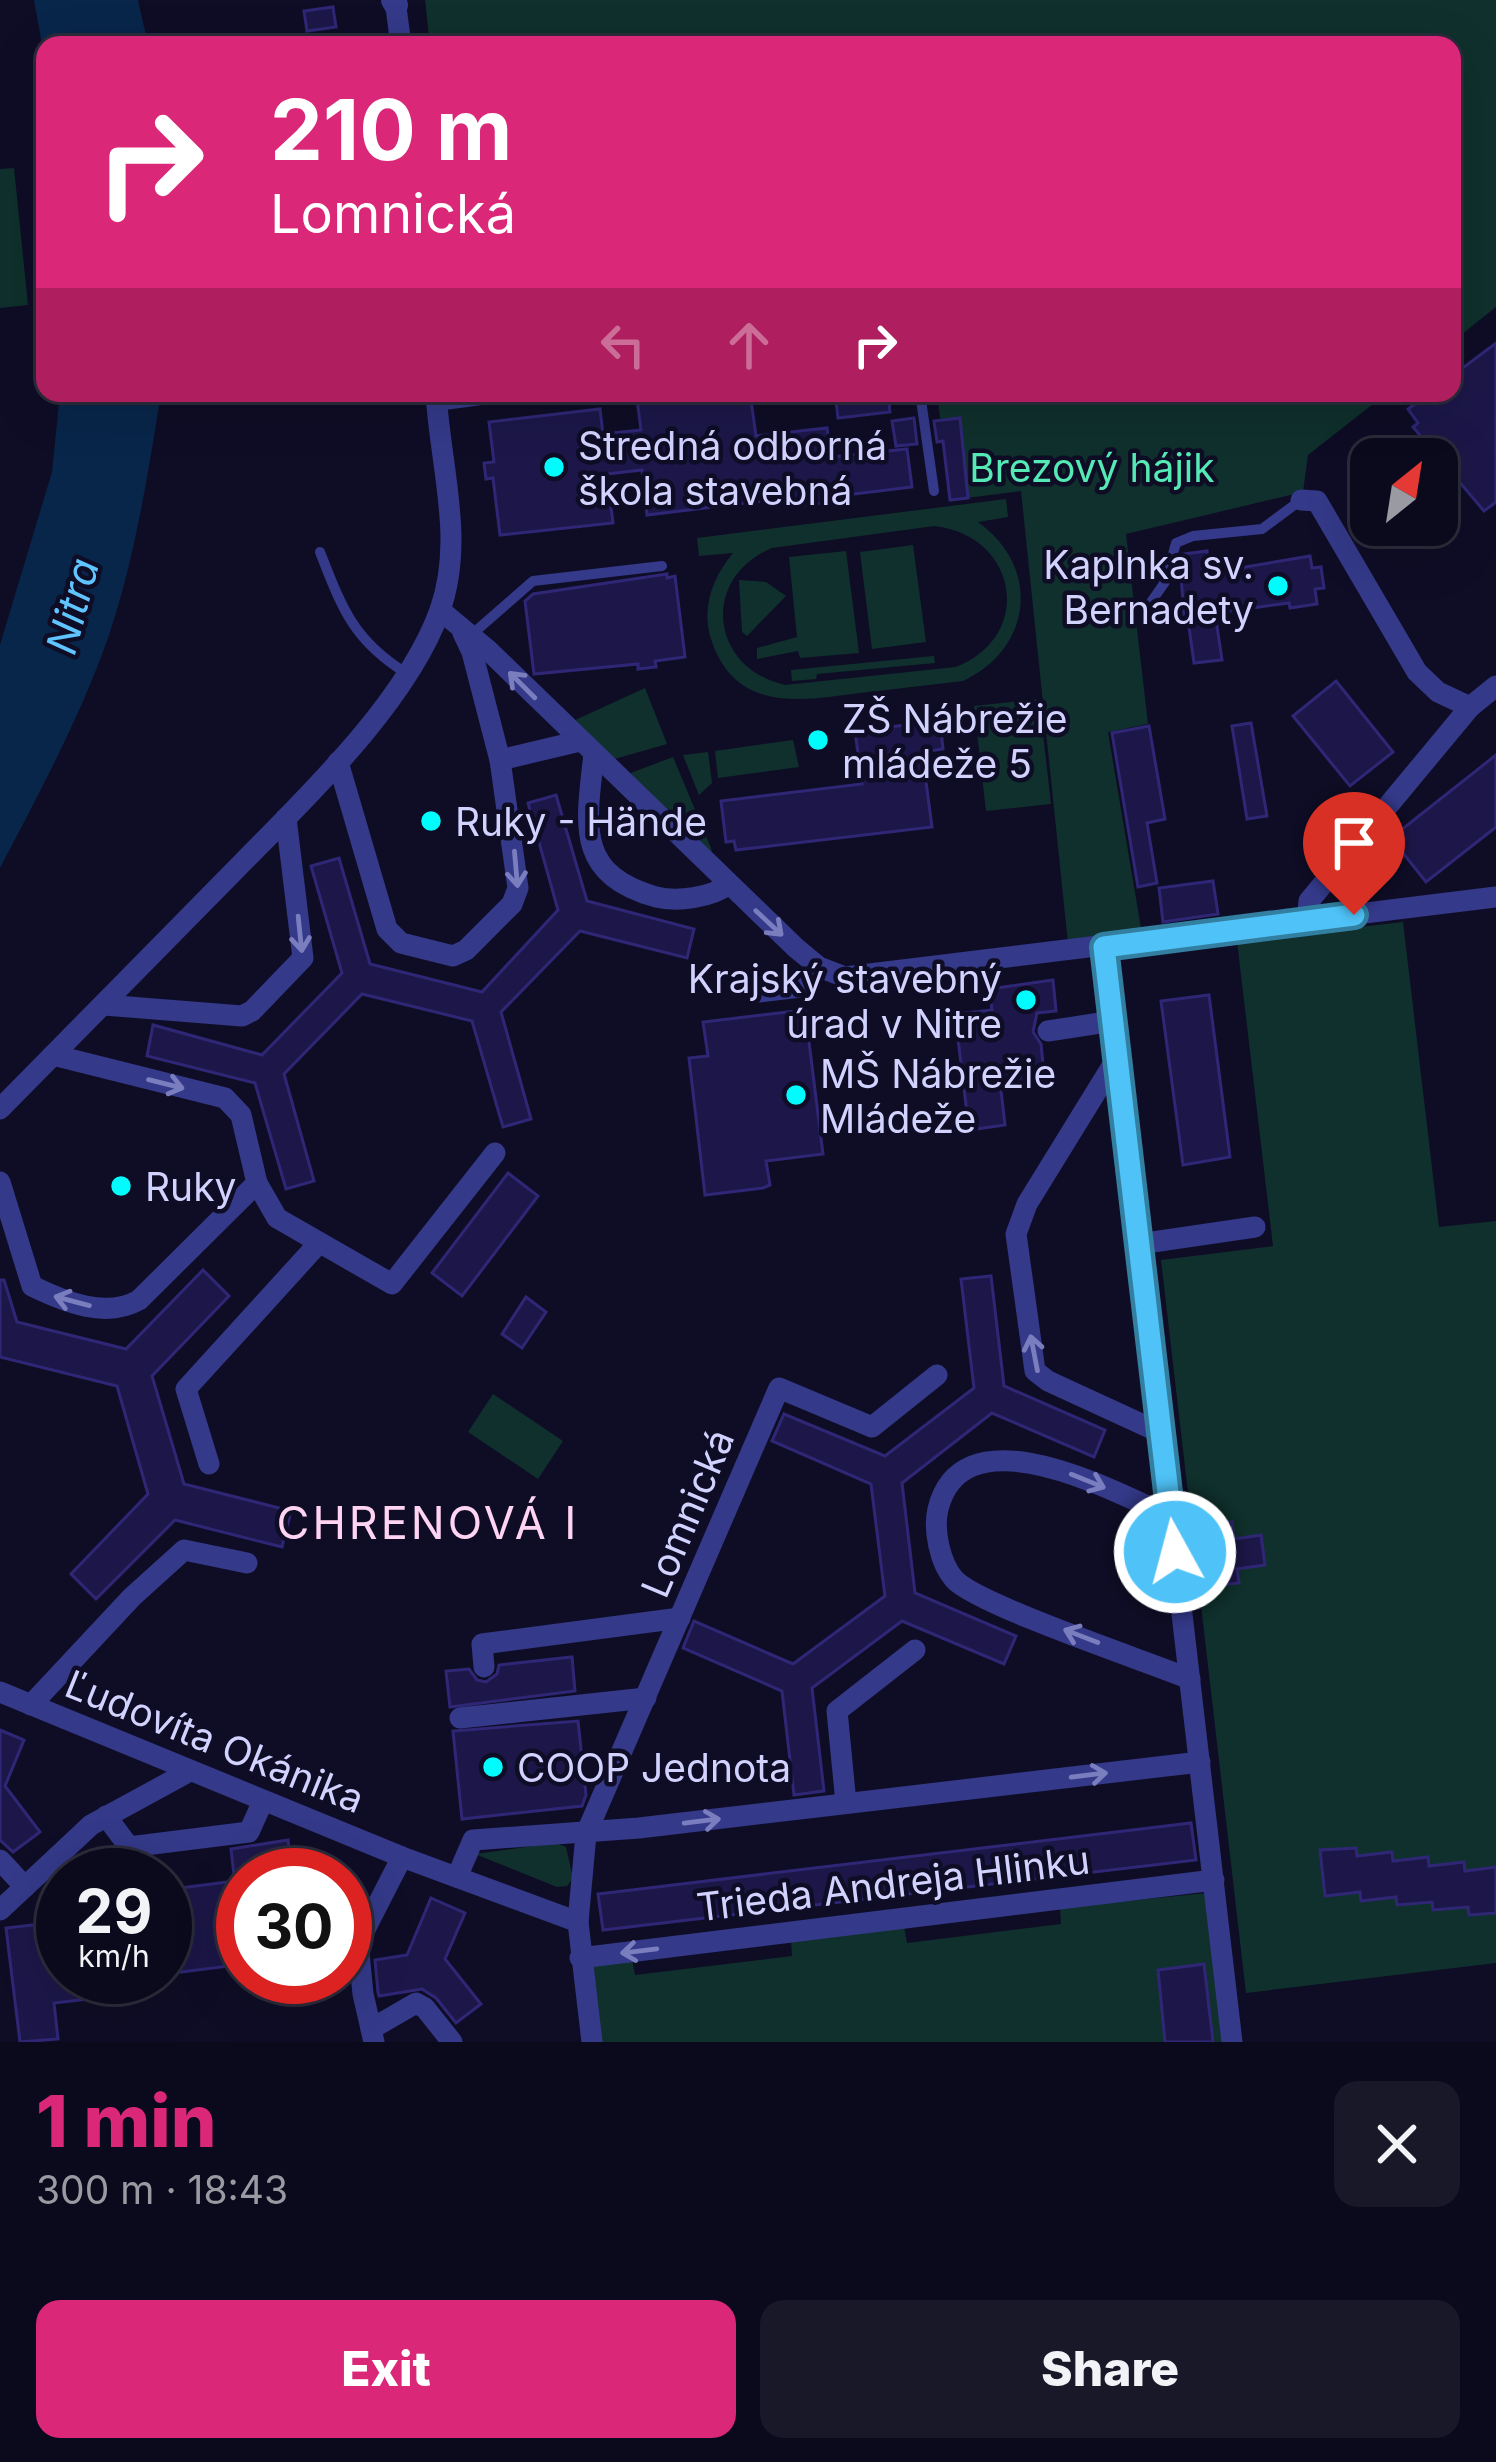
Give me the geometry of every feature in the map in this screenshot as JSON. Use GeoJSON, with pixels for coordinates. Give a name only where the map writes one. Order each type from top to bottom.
{"type":"FeatureCollection","features":[{"type":"Feature","properties":{"kind":"street"},"geometry":{"type":"LineString","coordinates":[[395,1],[400,36]]}},
{"type":"Feature","properties":{"kind":"street"},"geometry":{"type":"LineString","coordinates":[[0,1109],[286,818],[366,731],[406,673],[440,610],[453,536],[436,402]]}},
{"type":"Feature","properties":{"kind":"street"},"geometry":{"type":"LineString","coordinates":[[1301,500],[1317,501],[1417,672],[1438,692],[1470,707]]}},
{"type":"Feature","properties":{"kind":"street"},"geometry":{"type":"LineString","coordinates":[[440,610],[819,967],[845,976],[1496,897]]}},
{"type":"Feature","properties":{"kind":"street"},"geometry":{"type":"LineString","coordinates":[[338,762],[387,929],[401,943],[453,956],[466,950],[516,900],[513,834],[500,760],[466,634]]}},
{"type":"Feature","properties":{"kind":"street"},"geometry":{"type":"LineString","coordinates":[[1307,921],[1310,901],[1470,707],[1496,686]]}},
{"type":"Feature","properties":{"kind":"street"},"geometry":{"type":"LineString","coordinates":[[500,760],[587,747]]}},
{"type":"Feature","properties":{"kind":"street"},"geometry":{"type":"LineString","coordinates":[[587,747],[586,818],[601,868],[623,887],[672,901],[720,891],[729,884]]}},
{"type":"Feature","properties":{"kind":"street"},"geometry":{"type":"LineString","coordinates":[[104,1005],[242,1016],[287,976],[303,958],[286,818]]}},
{"type":"Feature","properties":{"kind":"street"},"geometry":{"type":"LineString","coordinates":[[1104,947],[1232,2042]]}},
{"type":"Feature","properties":{"kind":"street"},"geometry":{"type":"LineString","coordinates":[[759,992],[800,987],[819,967]]}},
{"type":"Feature","properties":{"kind":"street"},"geometry":{"type":"LineString","coordinates":[[1048,1031],[1113,1022]]}},
{"type":"Feature","properties":{"kind":"street"},"geometry":{"type":"LineString","coordinates":[[53,1055],[225,1098],[241,1115],[256,1183],[277,1218],[392,1284],[495,1153]]}},
{"type":"Feature","properties":{"kind":"street"},"geometry":{"type":"LineString","coordinates":[[1118,1058],[1027,1204],[1016,1234],[1035,1371],[1161,1433]]}},
{"type":"Feature","properties":{"kind":"street"},"geometry":{"type":"LineString","coordinates":[[0,1182],[32,1286],[103,1310],[124,1309],[140,1300],[256,1183]]}},
{"type":"Feature","properties":{"kind":"street"},"geometry":{"type":"LineString","coordinates":[[1139,1244],[1255,1227]]}},
{"type":"Feature","properties":{"kind":"street"},"geometry":{"type":"LineString","coordinates":[[209,1463],[186,1389],[318,1244]]}},
{"type":"Feature","properties":{"kind":"street","name":"Lomnická"},"geometry":{"type":"LineString","coordinates":[[592,2042],[578,1922],[586,1834],[779,1388],[872,1427],[937,1375]]}},
{"type":"Feature","properties":{"kind":"street"},"geometry":{"type":"LineString","coordinates":[[1171,1517],[1057,1468],[1018,1459],[969,1468],[949,1486],[938,1509],[937,1529],[948,1570],[966,1588],[1190,1678]]}},
{"type":"Feature","properties":{"kind":"street"},"geometry":{"type":"LineString","coordinates":[[31,1705],[184,1550],[247,1563]]}},
{"type":"Feature","properties":{"kind":"street"},"geometry":{"type":"LineString","coordinates":[[484,1667],[482,1644],[680,1618]]}},
{"type":"Feature","properties":{"kind":"street"},"geometry":{"type":"LineString","coordinates":[[846,1803],[837,1711],[915,1650]]}},
{"type":"Feature","properties":{"kind":"street","name":"Ľudovíta Okánika"},"geometry":{"type":"LineString","coordinates":[[0,1693],[402,1857],[578,1922]]}},
{"type":"Feature","properties":{"kind":"street"},"geometry":{"type":"LineString","coordinates":[[460,1718],[646,1698]]}},
{"type":"Feature","properties":{"kind":"street"},"geometry":{"type":"LineString","coordinates":[[458,1877],[473,1840],[586,1834],[1200,1762]]}},
{"type":"Feature","properties":{"kind":"street"},"geometry":{"type":"LineString","coordinates":[[0,1910],[106,1816],[190,1771]]}},
{"type":"Feature","properties":{"kind":"street"},"geometry":{"type":"LineString","coordinates":[[106,1816],[129,1847],[249,1832],[263,1801]]}},
{"type":"Feature","properties":{"kind":"street"},"geometry":{"type":"LineString","coordinates":[[402,1857],[358,1943],[372,2035],[416,2003],[452,2042]]}},
{"type":"Feature","properties":{"kind":"street"},"geometry":{"type":"LineString","coordinates":[[0,1860],[25,1887]]}},
{"type":"Feature","properties":{"kind":"street","name":"Trieda Andreja Hlinku"},"geometry":{"type":"LineString","coordinates":[[580,1958],[1214,1880]]}},
{"type":"Feature","properties":{"kind":"lane"},"geometry":{"type":"LineString","coordinates":[[921,402],[934,491]]}},
{"type":"Feature","properties":{"kind":"lane"},"geometry":{"type":"LineString","coordinates":[[1149,605],[1165,582],[1175,543],[1193,536],[1262,529],[1301,500]]}},
{"type":"Feature","properties":{"kind":"lane"},"geometry":{"type":"LineString","coordinates":[[320,552],[340,602],[359,632],[375,654],[406,673]]}},
{"type":"Feature","properties":{"kind":"lane"},"geometry":{"type":"LineString","coordinates":[[466,634],[532,581],[662,566]]}},
{"type":"Feature","properties":{"kind":"green space"},"geometry":{"type":"Polygon","coordinates":[[[425,0],[1496,0],[1496,307],[1461,335],[1461,36],[429,36],[425,0]]]}},
{"type":"Feature","properties":{"kind":"green space"},"geometry":{"type":"Polygon","coordinates":[[[14,168],[28,305],[0,308],[0,169],[14,168]]]}},
{"type":"Feature","properties":{"kind":"green space","name":"Brezový hájik"},"geometry":{"type":"Polygon","coordinates":[[[938,402],[1376,402],[1308,455],[1303,492],[1126,534],[1148,724],[1108,732],[1142,934],[1068,943],[1021,491],[950,500],[938,402]]]}},
{"type":"Feature","properties":{"kind":"green space"},"geometry":{"type":"Polygon","coordinates":[[[1006,499],[1008,517],[978,522],[1012,561],[1019,583],[1015,628],[1004,649],[963,681],[815,698],[772,697],[736,680],[722,663],[708,627],[708,604],[733,553],[699,556],[697,538],[1006,499]],[[934,526],[772,548],[749,562],[733,580],[723,621],[729,642],[741,661],[785,685],[956,667],[981,652],[998,633],[1006,611],[999,566],[984,547],[962,533],[934,526]]]}},
{"type":"Feature","properties":{"kind":"green space"},"geometry":{"type":"Polygon","coordinates":[[[913,545],[926,642],[872,649],[860,552],[913,545]]]}},
{"type":"Feature","properties":{"kind":"green space"},"geometry":{"type":"Polygon","coordinates":[[[846,551],[859,653],[800,658],[798,651],[757,659],[757,648],[797,637],[789,557],[846,551]]]}},
{"type":"Feature","properties":{"kind":"green space"},"geometry":{"type":"Polygon","coordinates":[[[739,580],[766,582],[786,596],[747,636],[742,632],[739,580]]]}},
{"type":"Feature","properties":{"kind":"green space"},"geometry":{"type":"Polygon","coordinates":[[[934,656],[935,663],[817,674],[816,679],[792,681],[791,670],[934,656]]]}},
{"type":"Feature","properties":{"kind":"green space"},"geometry":{"type":"Polygon","coordinates":[[[645,688],[667,744],[611,760],[571,722],[645,688]]]}},
{"type":"Feature","properties":{"kind":"green space"},"geometry":{"type":"Polygon","coordinates":[[[1039,699],[1051,804],[986,811],[974,706],[1039,699]]]}},
{"type":"Feature","properties":{"kind":"green space"},"geometry":{"type":"Polygon","coordinates":[[[793,740],[799,767],[718,778],[715,751],[793,740]]]}},
{"type":"Feature","properties":{"kind":"green space"},"geometry":{"type":"Polygon","coordinates":[[[708,752],[712,783],[699,795],[683,755],[708,752]]]}},
{"type":"Feature","properties":{"kind":"green space"},"geometry":{"type":"Polygon","coordinates":[[[673,757],[711,848],[712,853],[628,774],[673,757]]]}},
{"type":"Feature","properties":{"kind":"green space"},"geometry":{"type":"Polygon","coordinates":[[[1403,922],[1439,1227],[1496,1221],[1496,1963],[1246,1993],[1161,1260],[1273,1246],[1237,941],[1403,922]]]}},
{"type":"Feature","properties":{"kind":"green space"},"geometry":{"type":"Polygon","coordinates":[[[493,1394],[563,1441],[538,1479],[468,1432],[493,1394]]]}},
{"type":"Feature","properties":{"kind":"green space"},"geometry":{"type":"Polygon","coordinates":[[[556,1843],[566,1847],[573,1878],[567,1886],[557,1887],[475,1854],[556,1843]]]}},
{"type":"Feature","properties":{"kind":"green space"},"geometry":{"type":"Polygon","coordinates":[[[1206,1893],[1223,2042],[598,2042],[590,1967],[632,1959],[635,1975],[792,1956],[791,1940],[904,1927],[907,1943],[1061,1924],[1060,1908],[1206,1893]]]}},
{"type":"Feature","properties":{"kind":"water"},"geometry":{"type":"Polygon","coordinates":[[[34,0],[138,0],[146,36],[40,36],[34,0]]]}},
{"type":"Feature","properties":{"kind":"water","name":"Nitra"},"geometry":{"type":"Polygon","coordinates":[[[59,402],[160,402],[133,546],[109,635],[72,725],[0,868],[0,645],[52,472],[59,402]]]}},
{"type":"Feature","properties":{"kind":"building"},"geometry":{"type":"Polygon","coordinates":[[[333,7],[336,27],[307,31],[304,11],[333,7]]]}},
{"type":"Feature","properties":{"kind":"building"},"geometry":{"type":"Polygon","coordinates":[[[1496,343],[1496,502],[1484,511],[1458,480],[1458,438],[1422,438],[1408,409],[1418,402],[1461,402],[1461,369],[1496,343]]]}},
{"type":"Feature","properties":{"kind":"building","name":"Stredná odborná škola stavebná"},"geometry":{"type":"Polygon","coordinates":[[[637,402],[751,402],[756,436],[827,428],[831,457],[907,449],[912,487],[821,498],[822,503],[788,507],[787,498],[647,515],[642,470],[607,474],[613,523],[500,535],[493,478],[486,479],[484,463],[494,462],[489,422],[600,409],[603,434],[641,430],[637,402]]]}},
{"type":"Feature","properties":{"kind":"building"},"geometry":{"type":"Polygon","coordinates":[[[836,402],[889,402],[890,412],[838,418],[836,402]]]}},
{"type":"Feature","properties":{"kind":"building"},"geometry":{"type":"Polygon","coordinates":[[[914,418],[917,444],[896,446],[892,421],[914,418]]]}},
{"type":"Feature","properties":{"kind":"building"},"geometry":{"type":"Polygon","coordinates":[[[960,418],[968,498],[950,500],[943,441],[937,442],[934,421],[960,418]]]}},
{"type":"Feature","properties":{"kind":"building"},"geometry":{"type":"Polygon","coordinates":[[[1207,551],[1210,573],[1310,556],[1312,568],[1321,567],[1324,588],[1315,589],[1317,604],[1215,613],[1222,660],[1194,663],[1180,564],[1183,554],[1207,551]]]}},
{"type":"Feature","properties":{"kind":"building"},"geometry":{"type":"Polygon","coordinates":[[[667,574],[667,578],[675,576],[685,657],[655,661],[656,667],[638,669],[638,664],[534,674],[525,601],[533,594],[667,574]]]}},
{"type":"Feature","properties":{"kind":"building"},"geometry":{"type":"Polygon","coordinates":[[[1336,681],[1393,752],[1350,786],[1293,716],[1336,681]]]}},
{"type":"Feature","properties":{"kind":"building"},"geometry":{"type":"Polygon","coordinates":[[[940,721],[943,749],[922,752],[932,827],[736,850],[734,841],[726,842],[721,801],[862,784],[855,731],[940,721]]]}},
{"type":"Feature","properties":{"kind":"building"},"geometry":{"type":"Polygon","coordinates":[[[1251,723],[1267,816],[1247,819],[1232,726],[1251,723]]]}},
{"type":"Feature","properties":{"kind":"building"},"geometry":{"type":"Polygon","coordinates":[[[1149,726],[1165,819],[1147,823],[1157,883],[1138,887],[1112,733],[1149,726]]]}},
{"type":"Feature","properties":{"kind":"building"},"geometry":{"type":"Polygon","coordinates":[[[1496,755],[1496,827],[1426,882],[1391,838],[1496,755]]]}},
{"type":"Feature","properties":{"kind":"building"},"geometry":{"type":"Polygon","coordinates":[[[556,795],[587,901],[694,929],[687,958],[580,931],[501,1012],[531,1119],[503,1127],[472,1021],[362,994],[284,1074],[314,1181],[286,1189],[255,1083],[147,1056],[153,1025],[262,1055],[342,973],[311,866],[339,858],[370,964],[482,992],[558,910],[528,803],[556,795]]]}},
{"type":"Feature","properties":{"kind":"building"},"geometry":{"type":"Polygon","coordinates":[[[1213,881],[1218,914],[1163,922],[1159,888],[1213,881]]]}},
{"type":"Feature","properties":{"kind":"building"},"geometry":{"type":"Polygon","coordinates":[[[1053,980],[1056,1011],[1037,1013],[1033,1032],[1041,1044],[1045,1084],[1001,1090],[1005,1125],[969,1130],[955,1014],[992,1010],[989,989],[1053,980]]]}},
{"type":"Feature","properties":{"kind":"building"},"geometry":{"type":"Polygon","coordinates":[[[1209,995],[1230,1157],[1183,1165],[1161,1001],[1209,995]]]}},
{"type":"Feature","properties":{"kind":"building"},"geometry":{"type":"Polygon","coordinates":[[[805,1010],[823,1154],[766,1161],[770,1185],[763,1188],[705,1195],[689,1058],[708,1056],[703,1022],[805,1010]]]}},
{"type":"Feature","properties":{"kind":"building"},"geometry":{"type":"Polygon","coordinates":[[[508,1173],[538,1196],[462,1296],[432,1273],[508,1173]]]}},
{"type":"Feature","properties":{"kind":"building"},"geometry":{"type":"Polygon","coordinates":[[[203,1270],[229,1296],[152,1376],[184,1484],[291,1511],[282,1547],[175,1520],[96,1599],[71,1574],[148,1494],[117,1386],[0,1357],[0,1280],[4,1280],[17,1322],[126,1349],[203,1270]]]}},
{"type":"Feature","properties":{"kind":"building"},"geometry":{"type":"Polygon","coordinates":[[[991,1276],[1004,1386],[1105,1430],[1094,1457],[992,1413],[902,1483],[915,1593],[1016,1636],[1004,1664],[902,1621],[812,1688],[824,1791],[794,1795],[782,1691],[683,1648],[694,1621],[793,1664],[885,1596],[871,1484],[772,1441],[784,1414],[885,1456],[974,1388],[961,1279],[991,1276]]]}},
{"type":"Feature","properties":{"kind":"building"},"geometry":{"type":"Polygon","coordinates":[[[526,1297],[546,1312],[522,1348],[502,1334],[526,1297]]]}},
{"type":"Feature","properties":{"kind":"building"},"geometry":{"type":"Polygon","coordinates":[[[1232,1522],[1234,1539],[1261,1535],[1265,1565],[1237,1569],[1239,1583],[1217,1585],[1210,1524],[1232,1522]]]}},
{"type":"Feature","properties":{"kind":"building"},"geometry":{"type":"Polygon","coordinates":[[[572,1657],[575,1691],[450,1707],[446,1671],[469,1669],[477,1680],[486,1682],[497,1674],[499,1665],[572,1657]]]}},
{"type":"Feature","properties":{"kind":"building"},"geometry":{"type":"Polygon","coordinates":[[[578,1721],[586,1795],[582,1806],[462,1819],[453,1731],[578,1721]]]}},
{"type":"Feature","properties":{"kind":"building"},"geometry":{"type":"Polygon","coordinates":[[[0,1730],[24,1740],[5,1786],[40,1832],[13,1852],[0,1840],[0,1730]]]}},
{"type":"Feature","properties":{"kind":"building"},"geometry":{"type":"Polygon","coordinates":[[[1191,1823],[1196,1860],[603,1930],[598,1894],[1191,1823]]]}},
{"type":"Feature","properties":{"kind":"building"},"geometry":{"type":"Polygon","coordinates":[[[288,1840],[289,1848],[237,1848],[288,1840]]]}},
{"type":"Feature","properties":{"kind":"building"},"geometry":{"type":"Polygon","coordinates":[[[1356,1848],[1357,1856],[1392,1852],[1393,1861],[1428,1857],[1429,1866],[1464,1862],[1465,1871],[1496,1867],[1496,1913],[1469,1915],[1468,1907],[1433,1910],[1432,1902],[1397,1905],[1396,1897],[1361,1901],[1360,1892],[1325,1896],[1320,1850],[1356,1848]]]}},
{"type":"Feature","properties":{"kind":"building"},"geometry":{"type":"Polygon","coordinates":[[[216,1883],[216,1968],[192,1971],[192,1886],[216,1883]]]}},
{"type":"Feature","properties":{"kind":"building"},"geometry":{"type":"Polygon","coordinates":[[[431,1898],[465,1913],[445,1959],[481,2004],[456,2023],[422,1989],[379,1996],[378,1992],[375,1960],[407,1955],[431,1898]]]}},
{"type":"Feature","properties":{"kind":"building"},"geometry":{"type":"Polygon","coordinates":[[[36,1925],[36,2004],[54,2004],[58,2039],[20,2042],[6,1928],[36,1925]]]}},
{"type":"Feature","properties":{"kind":"building"},"geometry":{"type":"Polygon","coordinates":[[[1204,1964],[1213,2042],[1165,2042],[1158,1970],[1204,1964]]]}},
{"type":"Feature","properties":{"kind":"place","name":"Stredná odborná škola stavebná"},"geometry":{"type":"Point","coordinates":[554,467]}},
{"type":"Feature","properties":{"kind":"place","name":"Kaplnka sv. Bernadety"},"geometry":{"type":"Point","coordinates":[1278,586]}},
{"type":"Feature","properties":{"kind":"place","name":"ZŠ Nábrežie mládeže 5"},"geometry":{"type":"Point","coordinates":[818,740]}},
{"type":"Feature","properties":{"kind":"place","name":"Ruky - Hände"},"geometry":{"type":"Point","coordinates":[431,821]}},
{"type":"Feature","properties":{"kind":"place","name":"Krajský stavebný úrad v Nitre"},"geometry":{"type":"Point","coordinates":[1026,1000]}},
{"type":"Feature","properties":{"kind":"place","name":"MŠ Nábrežie Mládeže"},"geometry":{"type":"Point","coordinates":[796,1095]}},
{"type":"Feature","properties":{"kind":"place","name":"Ruky"},"geometry":{"type":"Point","coordinates":[121,1186]}},
{"type":"Feature","properties":{"kind":"place","name":"COOP Jednota"},"geometry":{"type":"Point","coordinates":[493,1767]}},
{"type":"Feature","properties":{"kind":"district","name":"CHRENOVÁ I"},"geometry":{"type":"Point","coordinates":[428,1522]}},
{"type":"Feature","properties":{"kind":"route"},"geometry":{"type":"LineString","coordinates":[[1175,1552],[1104,947],[1354,915]]}}]}
